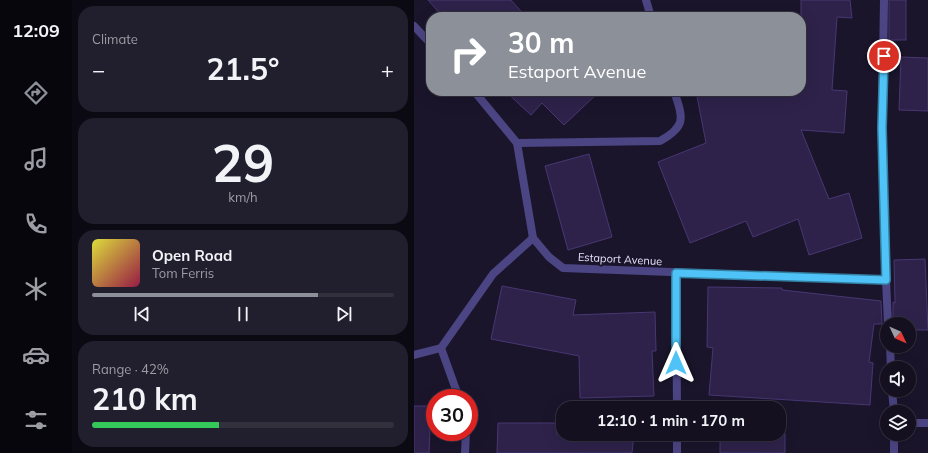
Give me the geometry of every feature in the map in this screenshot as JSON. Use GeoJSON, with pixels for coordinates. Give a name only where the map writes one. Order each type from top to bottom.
{"type":"FeatureCollection","features":[{"type":"Feature","properties":{"kind":"street"},"geometry":{"type":"LineString","coordinates":[[646,0],[650,12]]}},
{"type":"Feature","properties":{"kind":"street"},"geometry":{"type":"LineString","coordinates":[[884,0],[882,128],[888,317]]}},
{"type":"Feature","properties":{"kind":"street"},"geometry":{"type":"LineString","coordinates":[[414,26],[426,39]]}},
{"type":"Feature","properties":{"kind":"street","name":"Estaport Avenue"},"geometry":{"type":"LineString","coordinates":[[478,96],[517,143],[534,238],[549,258],[564,268],[886,280]]}},
{"type":"Feature","properties":{"kind":"street"},"geometry":{"type":"LineString","coordinates":[[517,143],[660,141],[675,132],[682,116],[676,96]]}},
{"type":"Feature","properties":{"kind":"street"},"geometry":{"type":"LineString","coordinates":[[414,355],[441,348],[493,274],[534,238]]}},
{"type":"Feature","properties":{"kind":"street"},"geometry":{"type":"LineString","coordinates":[[676,273],[677,401]]}},
{"type":"Feature","properties":{"kind":"street"},"geometry":{"type":"LineString","coordinates":[[441,348],[456,389]]}},
{"type":"Feature","properties":{"kind":"street"},"geometry":{"type":"LineString","coordinates":[[916,423],[928,423]]}},
{"type":"Feature","properties":{"kind":"street"},"geometry":{"type":"LineString","coordinates":[[465,453],[466,441]]}},
{"type":"Feature","properties":{"kind":"street"},"geometry":{"type":"LineString","coordinates":[[677,441],[677,453]]}},
{"type":"Feature","properties":{"kind":"street"},"geometry":{"type":"LineString","coordinates":[[894,441],[894,453]]}},
{"type":"Feature","properties":{"kind":"building"},"geometry":{"type":"Polygon","coordinates":[[[428,0],[511,0],[522,12],[439,12],[428,0]]]}},
{"type":"Feature","properties":{"kind":"building"},"geometry":{"type":"Polygon","coordinates":[[[801,0],[850,0],[852,18],[837,17],[832,90],[847,91],[844,133],[801,130],[829,199],[849,193],[862,238],[809,255],[798,219],[753,237],[746,221],[690,243],[658,162],[706,143],[697,96],[806,96],[806,12],[801,12],[801,0]]]}},
{"type":"Feature","properties":{"kind":"building"},"geometry":{"type":"Polygon","coordinates":[[[889,0],[906,0],[906,40],[889,40],[889,0]]]}},
{"type":"Feature","properties":{"kind":"building"},"geometry":{"type":"Polygon","coordinates":[[[901,57],[928,58],[928,111],[899,110],[901,57]]]}},
{"type":"Feature","properties":{"kind":"building"},"geometry":{"type":"Polygon","coordinates":[[[510,96],[595,96],[564,125],[542,103],[531,115],[510,96]]]}},
{"type":"Feature","properties":{"kind":"building"},"geometry":{"type":"Polygon","coordinates":[[[589,154],[612,237],[568,250],[545,166],[589,154]]]}},
{"type":"Feature","properties":{"kind":"building"},"geometry":{"type":"Polygon","coordinates":[[[925,259],[928,330],[916,330],[916,317],[893,317],[893,302],[895,303],[894,260],[925,259]]]}},
{"type":"Feature","properties":{"kind":"building"},"geometry":{"type":"Polygon","coordinates":[[[502,286],[576,300],[573,315],[655,312],[656,351],[652,351],[654,396],[580,398],[579,356],[491,339],[502,286]]]}},
{"type":"Feature","properties":{"kind":"building"},"geometry":{"type":"Polygon","coordinates":[[[708,287],[782,288],[782,290],[881,301],[882,317],[880,317],[880,324],[874,324],[869,362],[873,363],[870,405],[709,395],[713,348],[707,347],[708,287]]]}},
{"type":"Feature","properties":{"kind":"building"},"geometry":{"type":"Polygon","coordinates":[[[414,406],[426,406],[426,441],[430,441],[429,453],[414,453],[414,406]]]}},
{"type":"Feature","properties":{"kind":"building"},"geometry":{"type":"Polygon","coordinates":[[[498,423],[556,423],[556,441],[633,441],[632,453],[497,453],[498,423]]]}},
{"type":"Feature","properties":{"kind":"building"},"geometry":{"type":"Polygon","coordinates":[[[720,441],[785,441],[785,453],[720,453],[720,441]]]}},
{"type":"Feature","properties":{"kind":"route"},"geometry":{"type":"LineString","coordinates":[[676,363],[676,273],[886,280],[882,128],[884,56]]}}]}
